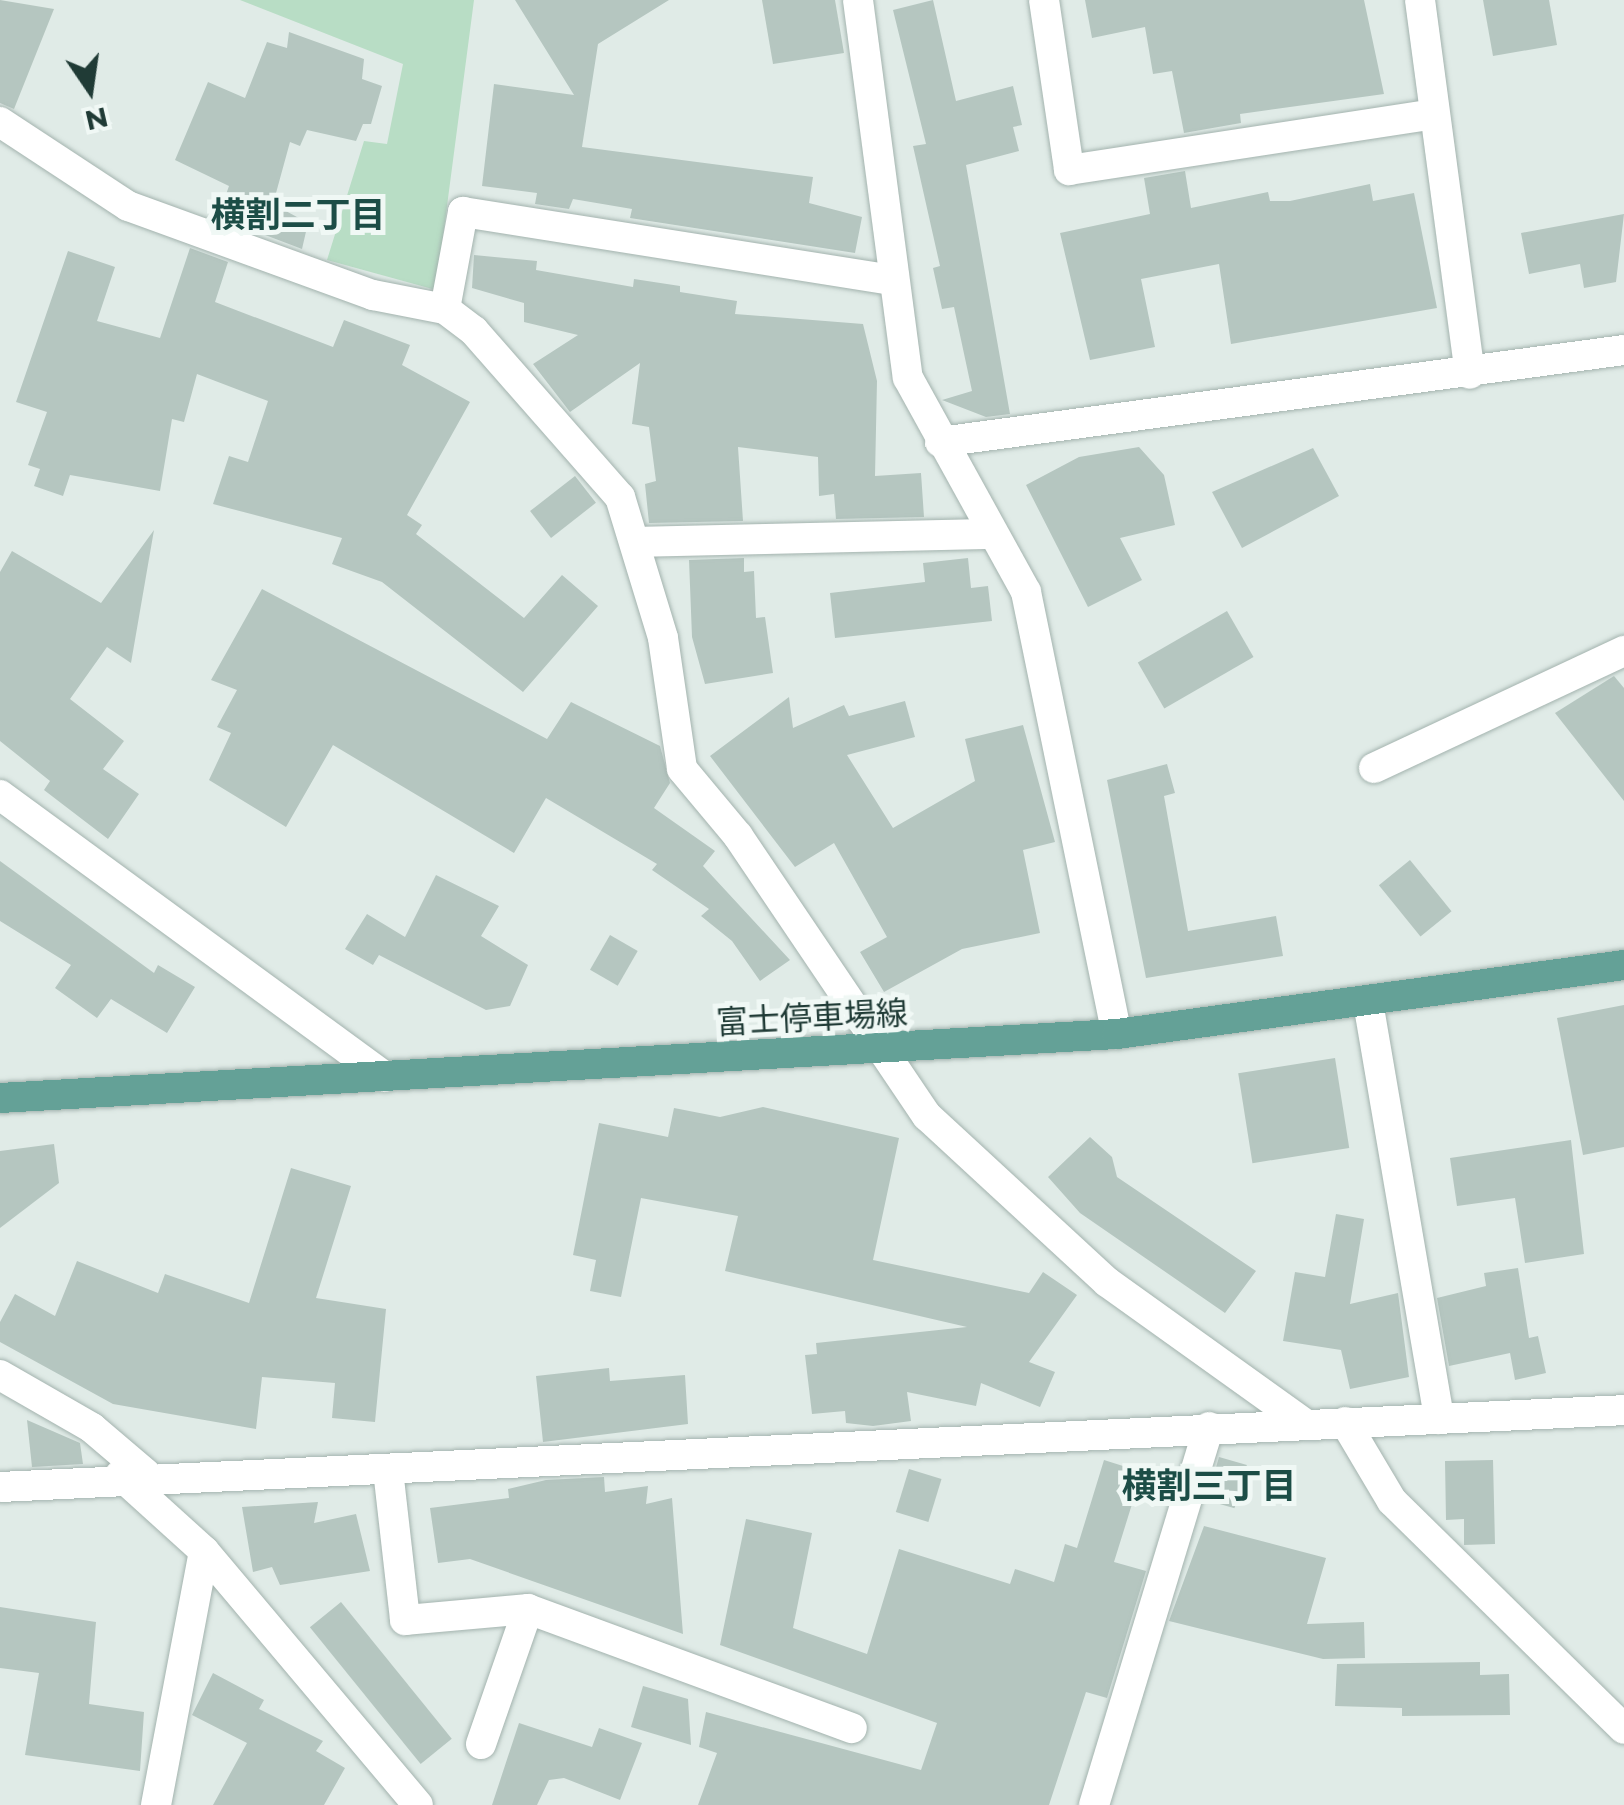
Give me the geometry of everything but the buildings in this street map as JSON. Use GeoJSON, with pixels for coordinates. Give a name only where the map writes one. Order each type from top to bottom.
{"type":"FeatureCollection","features":[{"type":"Feature","properties":{"kind":"main road","name":"富士停車場線"},"geometry":{"type":"LineString","coordinates":[[0,1098],[1117,1034],[1624,965]]}},
{"type":"Feature","properties":{"kind":"street"},"geometry":{"type":"LineString","coordinates":[[858,0],[890,280],[908,378],[1026,592],[1039,639],[1117,1034]]}},
{"type":"Feature","properties":{"kind":"street"},"geometry":{"type":"LineString","coordinates":[[1044,0],[1070,170],[1434,114]]}},
{"type":"Feature","properties":{"kind":"street"},"geometry":{"type":"LineString","coordinates":[[1420,0],[1470,374]]}},
{"type":"Feature","properties":{"kind":"street"},"geometry":{"type":"LineString","coordinates":[[0,122],[128,206],[373,295],[444,309],[524,382],[620,497],[638,542],[663,638],[682,769],[738,836],[927,1116],[1107,1282],[1304,1422]]}},
{"type":"Feature","properties":{"kind":"street"},"geometry":{"type":"LineString","coordinates":[[444,309],[463,212],[890,280]]}},
{"type":"Feature","properties":{"kind":"street"},"geometry":{"type":"LineString","coordinates":[[940,442],[1470,374],[1624,350]]}},
{"type":"Feature","properties":{"kind":"street"},"geometry":{"type":"LineString","coordinates":[[638,542],[994,534]]}},
{"type":"Feature","properties":{"kind":"street"},"geometry":{"type":"LineString","coordinates":[[1374,768],[1624,652]]}},
{"type":"Feature","properties":{"kind":"street"},"geometry":{"type":"LineString","coordinates":[[0,794],[385,1076]]}},
{"type":"Feature","properties":{"kind":"street"},"geometry":{"type":"LineString","coordinates":[[1368,1002],[1439,1419]]}},
{"type":"Feature","properties":{"kind":"street"},"geometry":{"type":"LineString","coordinates":[[0,1375],[92,1428],[204,1551],[418,1805]]}},
{"type":"Feature","properties":{"kind":"street"},"geometry":{"type":"LineString","coordinates":[[0,1486],[133,1475],[388,1470],[1304,1422],[1624,1410]]}},
{"type":"Feature","properties":{"kind":"street"},"geometry":{"type":"LineString","coordinates":[[1345,1422],[1392,1501],[1624,1729]]}},
{"type":"Feature","properties":{"kind":"street"},"geometry":{"type":"LineString","coordinates":[[1094,1805],[1208,1427]]}},
{"type":"Feature","properties":{"kind":"street"},"geometry":{"type":"LineString","coordinates":[[388,1470],[404,1620],[528,1609],[852,1728]]}},
{"type":"Feature","properties":{"kind":"street"},"geometry":{"type":"LineString","coordinates":[[156,1805],[204,1551]]}},
{"type":"Feature","properties":{"kind":"street"},"geometry":{"type":"LineString","coordinates":[[480,1744],[528,1609]]}},
{"type":"Feature","properties":{"kind":"green space"},"geometry":{"type":"Polygon","coordinates":[[[240,0],[474,0],[436,290],[327,260],[364,141],[387,144],[403,64],[240,0]]]}},
{"type":"Feature","properties":{"kind":"district","name":"横割二丁目"},"geometry":{"type":"Point","coordinates":[298,215]}},
{"type":"Feature","properties":{"kind":"district","name":"横割三丁目"},"geometry":{"type":"Point","coordinates":[1209,1486]}}]}
